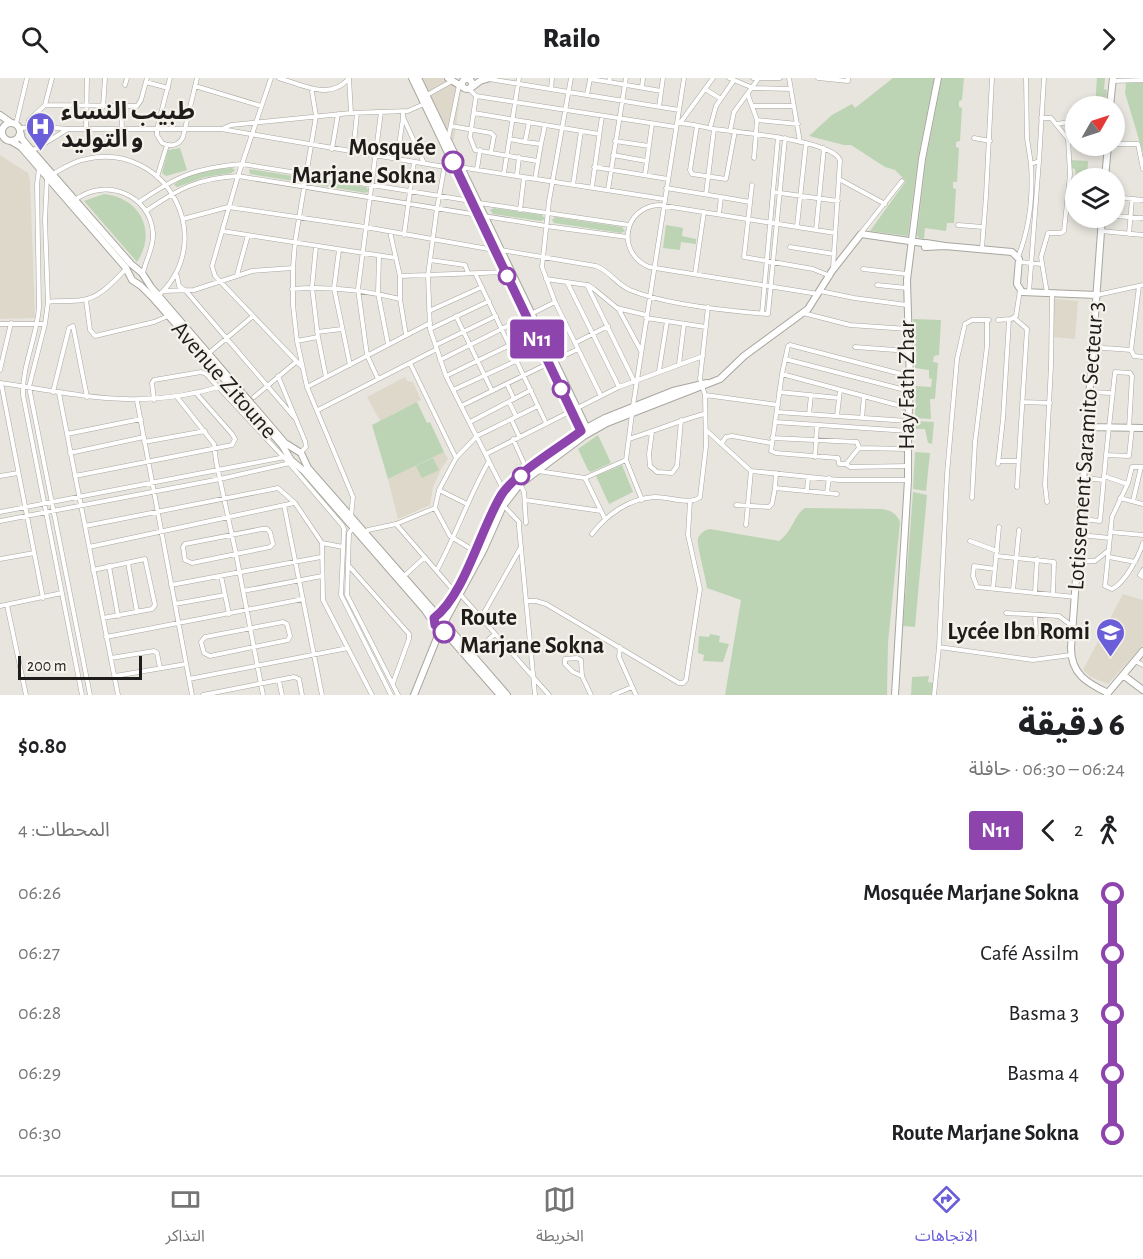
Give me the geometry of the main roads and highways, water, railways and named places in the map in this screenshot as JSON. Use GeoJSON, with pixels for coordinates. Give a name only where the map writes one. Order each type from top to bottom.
{"type":"FeatureCollection","features":[{"type":"Feature","properties":{"kind":"place","name":"طبيب النساء و التوليد"},"geometry":{"type":"Point","coordinates":[40,152]}},
{"type":"Feature","properties":{"kind":"place","name":"Mosquée Marjane Sokna"},"geometry":{"type":"Point","coordinates":[453,162]}},
{"type":"Feature","properties":{"kind":"place","name":"Route Marjane Sokna"},"geometry":{"type":"Point","coordinates":[444,632]}},
{"type":"Feature","properties":{"kind":"place","name":"Lycée Ibn Romi"},"geometry":{"type":"Point","coordinates":[1111,658]}}]}
